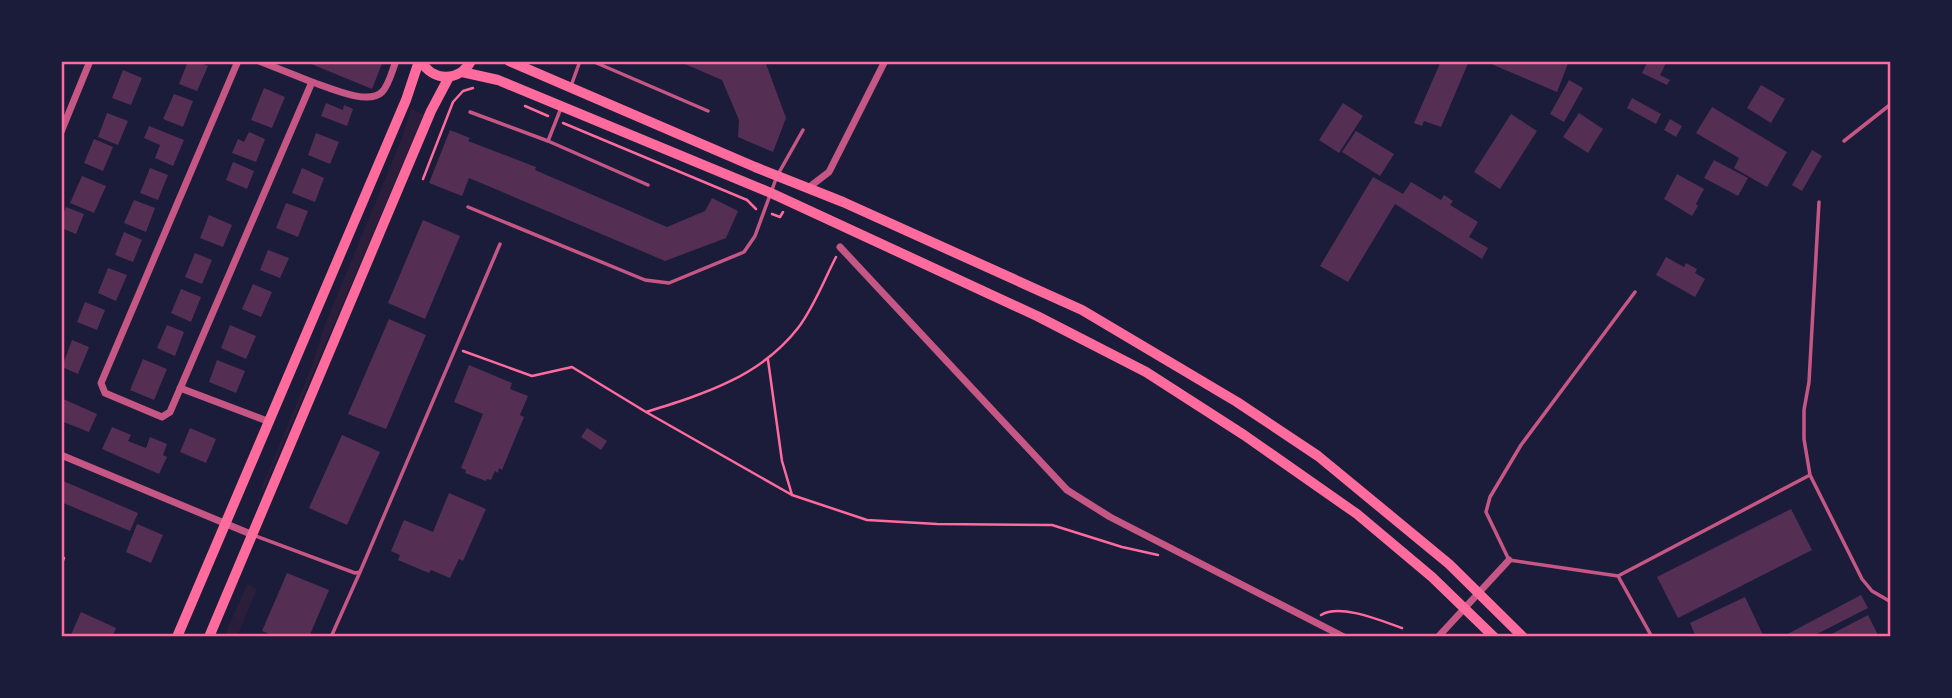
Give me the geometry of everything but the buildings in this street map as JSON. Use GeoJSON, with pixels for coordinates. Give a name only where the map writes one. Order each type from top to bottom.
{"type":"FeatureCollection","features":[{"type":"Feature","properties":{"kind":"main road"},"geometry":{"type":"LineString","coordinates":[[420,61],[429,72],[449,77],[462,72],[471,61]]}},
{"type":"Feature","properties":{"kind":"main road"},"geometry":{"type":"LineString","coordinates":[[177,637],[406,100],[420,61]]}},
{"type":"Feature","properties":{"kind":"main road"},"geometry":{"type":"LineString","coordinates":[[509,61],[843,202],[1082,310],[1237,402],[1318,456],[1440,556],[1523,637]]}},
{"type":"Feature","properties":{"kind":"main road"},"geometry":{"type":"LineString","coordinates":[[462,72],[498,80],[771,193],[1037,316],[1146,372],[1244,435],[1357,514],[1465,607],[1494,637]]}},
{"type":"Feature","properties":{"kind":"main road"},"geometry":{"type":"LineString","coordinates":[[209,637],[431,111],[449,77]]}},
{"type":"Feature","properties":{"kind":"street"},"geometry":{"type":"LineString","coordinates":[[61,132],[90,61]]}},
{"type":"Feature","properties":{"kind":"street"},"geometry":{"type":"LineString","coordinates":[[238,61],[101,383],[105,393],[162,417],[170,412],[312,82]]}},
{"type":"Feature","properties":{"kind":"street"},"geometry":{"type":"LineString","coordinates":[[260,61],[312,82],[358,97],[370,98],[380,94],[385,88],[396,61]]}},
{"type":"Feature","properties":{"kind":"street"},"geometry":{"type":"LineString","coordinates":[[807,189],[829,172],[885,61]]}},
{"type":"Feature","properties":{"kind":"street"},"geometry":{"type":"LineString","coordinates":[[840,247],[1067,490],[1110,517],[1344,637]]}},
{"type":"Feature","properties":{"kind":"street"},"geometry":{"type":"LineString","coordinates":[[180,388],[270,422]]}},
{"type":"Feature","properties":{"kind":"street"},"geometry":{"type":"LineString","coordinates":[[61,455],[253,535]]}},
{"type":"Feature","properties":{"kind":"street"},"geometry":{"type":"LineString","coordinates":[[1438,637],[1509,560]]}},
{"type":"Feature","properties":{"kind":"lane"},"geometry":{"type":"LineString","coordinates":[[570,88],[580,61]]}},
{"type":"Feature","properties":{"kind":"lane"},"geometry":{"type":"LineString","coordinates":[[592,61],[708,111]]}},
{"type":"Feature","properties":{"kind":"lane"},"geometry":{"type":"LineString","coordinates":[[1844,141],[1891,104]]}},
{"type":"Feature","properties":{"kind":"lane"},"geometry":{"type":"LineString","coordinates":[[548,141],[562,106]]}},
{"type":"Feature","properties":{"kind":"lane"},"geometry":{"type":"LineString","coordinates":[[470,112],[548,141],[648,186]]}},
{"type":"Feature","properties":{"kind":"lane"},"geometry":{"type":"LineString","coordinates":[[468,206],[645,280],[669,283],[744,252],[755,236],[777,176],[803,130]]}},
{"type":"Feature","properties":{"kind":"lane"},"geometry":{"type":"LineString","coordinates":[[1819,202],[1809,382],[1804,410],[1804,439],[1810,475],[1862,579],[1872,591],[1891,602]]}},
{"type":"Feature","properties":{"kind":"lane"},"geometry":{"type":"LineString","coordinates":[[331,637],[364,568],[500,244]]}},
{"type":"Feature","properties":{"kind":"lane"},"geometry":{"type":"LineString","coordinates":[[1634,292],[1521,445],[1490,497],[1486,512],[1509,560],[1618,576],[1810,475]]}},
{"type":"Feature","properties":{"kind":"lane"},"geometry":{"type":"LineString","coordinates":[[253,535],[355,573],[360,572]]}},
{"type":"Feature","properties":{"kind":"lane"},"geometry":{"type":"LineString","coordinates":[[1618,576],[1652,637]]}},
{"type":"Feature","properties":{"kind":"path"},"geometry":{"type":"LineString","coordinates":[[564,123],[747,200],[754,204],[754,208]]}},
{"type":"Feature","properties":{"kind":"path"},"geometry":{"type":"LineString","coordinates":[[646,412],[711,391],[768,360],[799,327],[840,247]]}},
{"type":"Feature","properties":{"kind":"path"},"geometry":{"type":"LineString","coordinates":[[456,349],[532,376],[572,367],[792,495],[867,520],[937,524],[1052,525],[1122,547],[1160,555]]}},
{"type":"Feature","properties":{"kind":"path"},"geometry":{"type":"LineString","coordinates":[[768,360],[782,461],[792,495]]}},
{"type":"Feature","properties":{"kind":"path"},"geometry":{"type":"LineString","coordinates":[[61,565],[64,558]]}},
{"type":"Feature","properties":{"kind":"path"},"geometry":{"type":"LineString","coordinates":[[1314,621],[1324,612],[1334,611],[1369,616],[1402,628]]}},
{"type":"Feature","properties":{"kind":"shaded area"},"geometry":{"type":"Polygon","coordinates":[[[411,109],[424,114],[263,490],[261,489],[311,369],[324,327],[402,138],[411,109]]]}},
{"type":"Feature","properties":{"kind":"shaded area"},"geometry":{"type":"Polygon","coordinates":[[[247,584],[257,589],[237,637],[224,637],[247,584]]]}}]}
